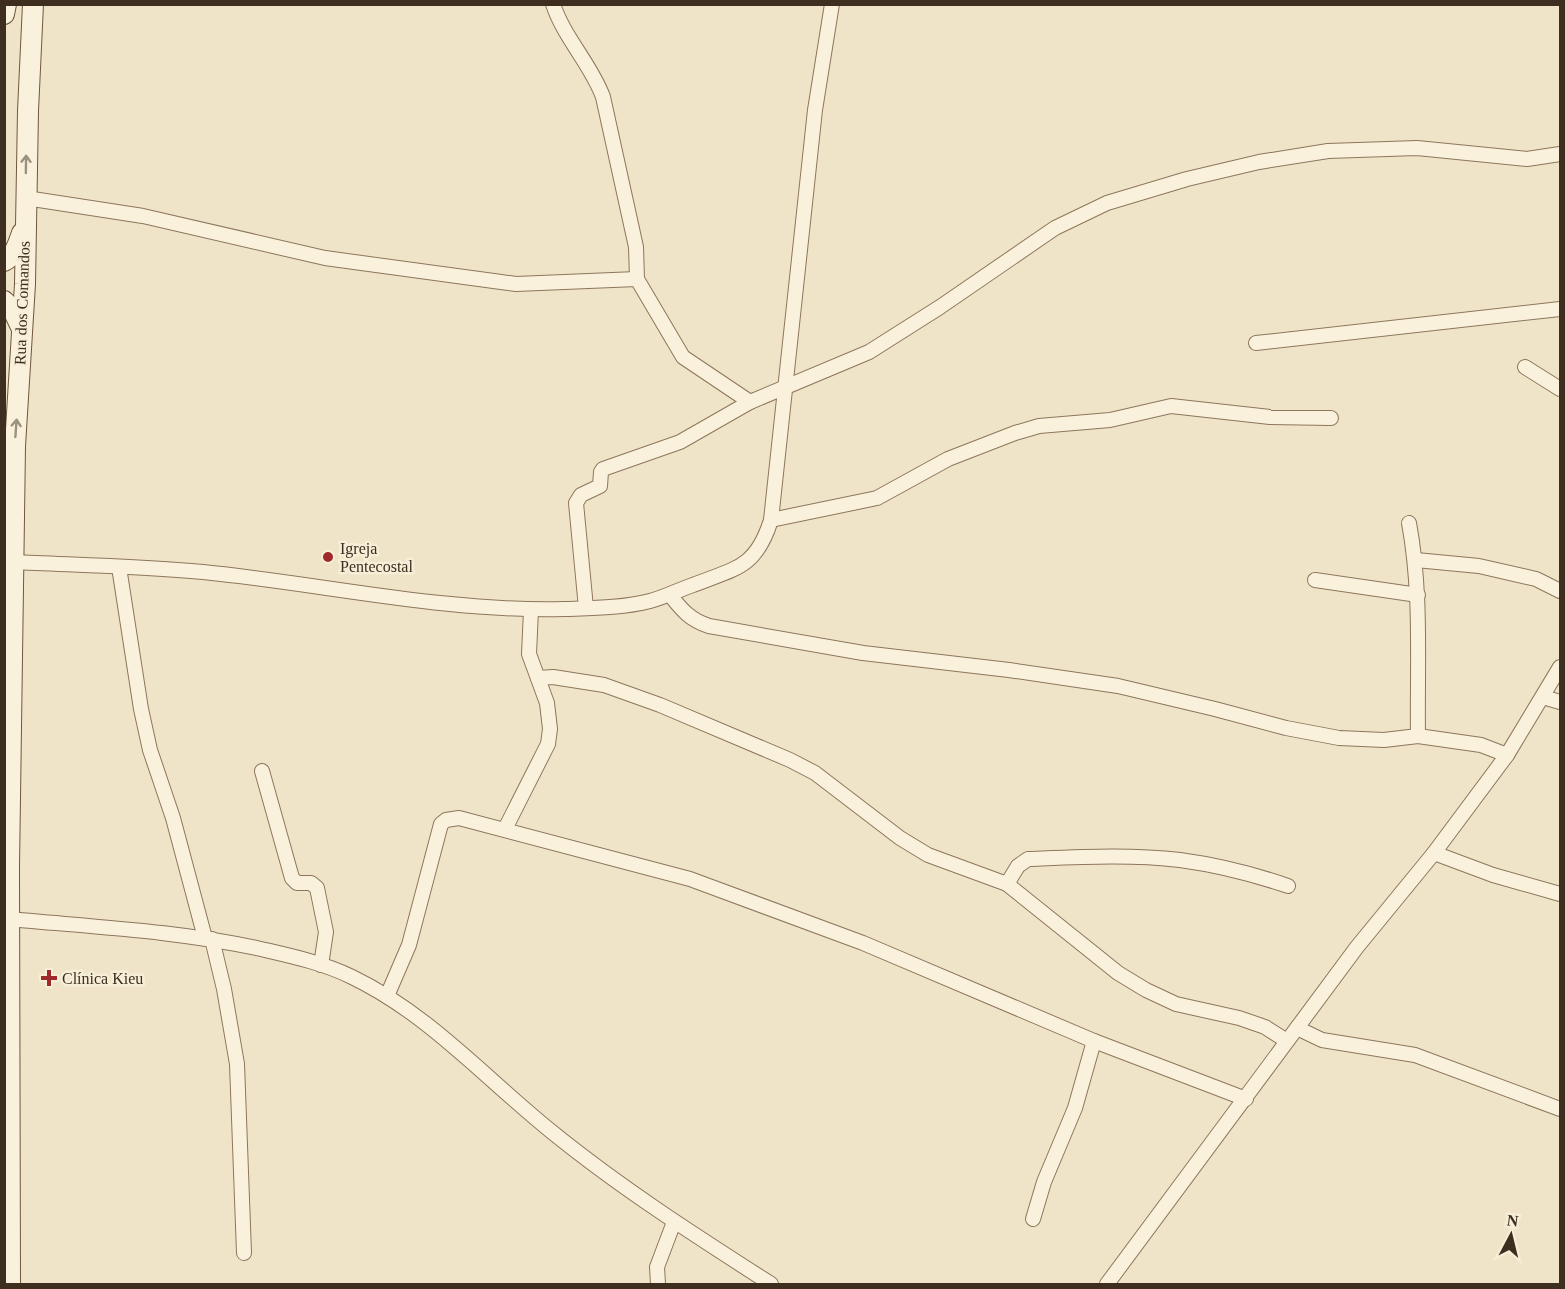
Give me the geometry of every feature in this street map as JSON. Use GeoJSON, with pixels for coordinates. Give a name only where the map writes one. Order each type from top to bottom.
{"type":"FeatureCollection","features":[{"type":"Feature","properties":{"kind":"main road"},"geometry":{"type":"LineString","coordinates":[[4,14],[6,4]]}},
{"type":"Feature","properties":{"kind":"main road","name":"Rua dos Comandos"},"geometry":{"type":"LineString","coordinates":[[10,1284],[9,919],[15,446],[22,329],[33,4]]}},
{"type":"Feature","properties":{"kind":"main road"},"geometry":{"type":"LineString","coordinates":[[4,261],[9,259],[16,250],[25,222]]}},
{"type":"Feature","properties":{"kind":"main road"},"geometry":{"type":"LineString","coordinates":[[4,301],[13,310],[22,329]]}},
{"type":"Feature","properties":{"kind":"street"},"geometry":{"type":"LineString","coordinates":[[552,4],[564,31],[595,78],[603,97],[636,247],[637,279],[683,357],[750,402]]}},
{"type":"Feature","properties":{"kind":"street"},"geometry":{"type":"LineString","coordinates":[[13,562],[203,572],[442,603],[531,610],[624,606],[648,602],[742,566],[754,556],[765,540],[771,519],[813,133],[832,4]]}},
{"type":"Feature","properties":{"kind":"street"},"geometry":{"type":"LineString","coordinates":[[586,608],[576,503],[578,498],[600,486],[603,469],[680,442],[750,402],[869,352],[940,307],[1055,228],[1107,203],[1187,179],[1259,162],[1328,151],[1417,148],[1527,159],[1560,154]]}},
{"type":"Feature","properties":{"kind":"street"},"geometry":{"type":"LineString","coordinates":[[26,198],[143,216],[325,258],[516,284],[637,279]]}},
{"type":"Feature","properties":{"kind":"street"},"geometry":{"type":"LineString","coordinates":[[1256,344],[1560,309]]}},
{"type":"Feature","properties":{"kind":"street"},"geometry":{"type":"LineString","coordinates":[[1525,367],[1560,390]]}},
{"type":"Feature","properties":{"kind":"street"},"geometry":{"type":"LineString","coordinates":[[771,519],[877,498],[948,459],[1039,426],[1110,420],[1171,406],[1270,417],[1331,418]]}},
{"type":"Feature","properties":{"kind":"street"},"geometry":{"type":"LineString","coordinates":[[1409,523],[1416,560],[1418,594],[1418,736]]}},
{"type":"Feature","properties":{"kind":"street"},"geometry":{"type":"LineString","coordinates":[[1416,560],[1479,566],[1536,579],[1560,591]]}},
{"type":"Feature","properties":{"kind":"street"},"geometry":{"type":"LineString","coordinates":[[119,567],[141,710],[150,750],[224,989],[237,1064],[244,1253]]}},
{"type":"Feature","properties":{"kind":"street"},"geometry":{"type":"LineString","coordinates":[[1315,580],[1418,594]]}},
{"type":"Feature","properties":{"kind":"street"},"geometry":{"type":"LineString","coordinates":[[670,595],[684,613],[709,626],[862,653],[1010,670],[1118,686],[1286,728],[1339,738],[1384,740],[1418,736],[1481,745],[1507,755]]}},
{"type":"Feature","properties":{"kind":"street"},"geometry":{"type":"LineString","coordinates":[[505,829],[550,737],[547,703],[529,654],[531,610]]}},
{"type":"Feature","properties":{"kind":"street"},"geometry":{"type":"LineString","coordinates":[[1107,1284],[1357,947],[1434,854],[1507,755],[1560,667]]}},
{"type":"Feature","properties":{"kind":"street"},"geometry":{"type":"LineString","coordinates":[[538,678],[553,677],[604,685],[660,705],[758,746],[815,773],[900,838],[928,855],[1006,884],[1023,895],[1118,973],[1146,990],[1176,1004],[1239,1018],[1265,1027],[1287,1041]]}},
{"type":"Feature","properties":{"kind":"street"},"geometry":{"type":"LineString","coordinates":[[1542,697],[1560,702]]}},
{"type":"Feature","properties":{"kind":"street"},"geometry":{"type":"LineString","coordinates":[[262,771],[292,878],[297,883],[311,883],[317,888],[326,932],[321,965]]}},
{"type":"Feature","properties":{"kind":"street"},"geometry":{"type":"LineString","coordinates":[[387,996],[409,945],[441,824],[446,820],[459,818],[690,879],[863,943],[1094,1041],[1246,1099]]}},
{"type":"Feature","properties":{"kind":"street"},"geometry":{"type":"LineString","coordinates":[[1434,854],[1493,875],[1560,894]]}},
{"type":"Feature","properties":{"kind":"street"},"geometry":{"type":"LineString","coordinates":[[1006,884],[1018,866],[1028,859],[1109,857],[1180,860],[1230,869],[1288,886]]}},
{"type":"Feature","properties":{"kind":"street"},"geometry":{"type":"LineString","coordinates":[[9,919],[208,938],[285,955],[351,976],[387,996],[429,1026],[551,1132],[629,1191],[771,1284]]}},
{"type":"Feature","properties":{"kind":"street"},"geometry":{"type":"LineString","coordinates":[[1297,1028],[1322,1040],[1415,1055],[1560,1110]]}},
{"type":"Feature","properties":{"kind":"street"},"geometry":{"type":"LineString","coordinates":[[1033,1219],[1044,1182],[1075,1108],[1094,1041]]}},
{"type":"Feature","properties":{"kind":"street"},"geometry":{"type":"LineString","coordinates":[[658,1284],[657,1267],[674,1222]]}},
{"type":"Feature","properties":{"kind":"place","name":"Igreja Pentecostal"},"geometry":{"type":"Point","coordinates":[328,557]}},
{"type":"Feature","properties":{"kind":"place","name":"Clínica Kieu"},"geometry":{"type":"Point","coordinates":[49,978]}}]}
